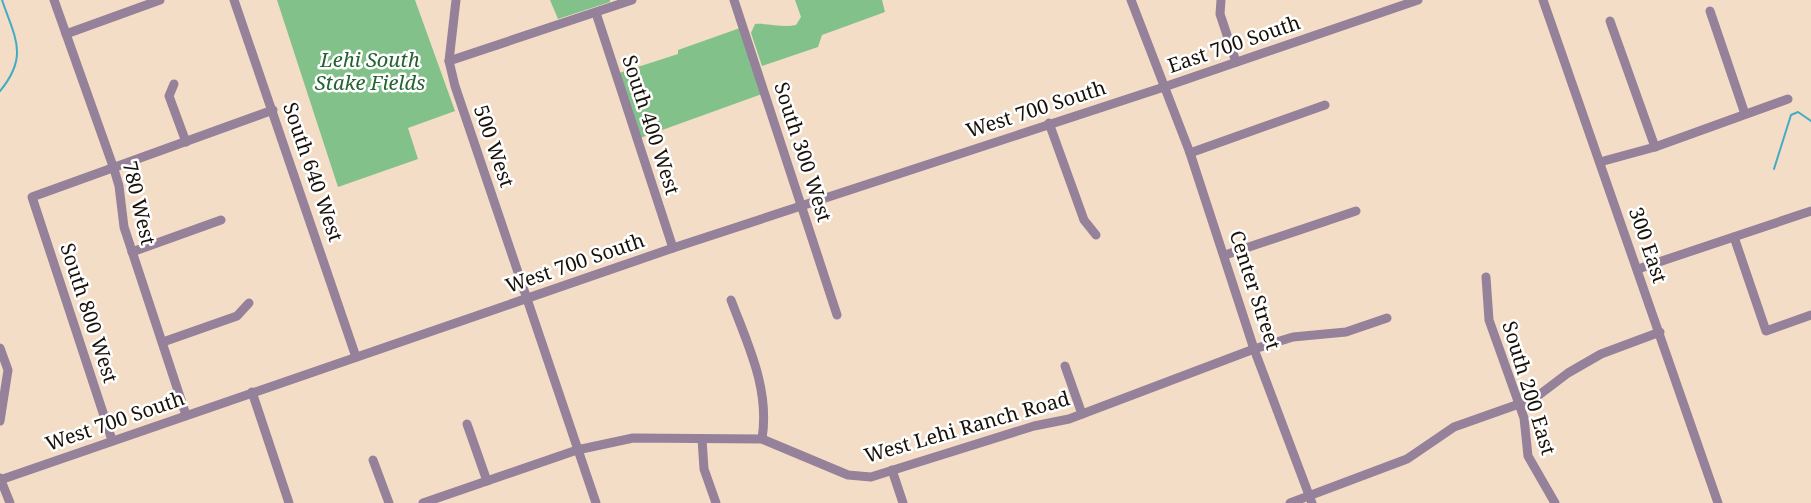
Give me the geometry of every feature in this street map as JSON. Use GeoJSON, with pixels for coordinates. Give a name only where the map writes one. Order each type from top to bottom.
{"type":"FeatureCollection","features":[{"type":"Feature","properties":{"kind":"street","name":"780 West"},"geometry":{"type":"LineString","coordinates":[[54,0],[120,186],[124,227],[186,415]]}},
{"type":"Feature","properties":{"kind":"street"},"geometry":{"type":"LineString","coordinates":[[66,34],[160,0]]}},
{"type":"Feature","properties":{"kind":"street","name":"South 640 West"},"geometry":{"type":"LineString","coordinates":[[234,0],[356,357]]}},
{"type":"Feature","properties":{"kind":"street","name":"500 West"},"geometry":{"type":"LineString","coordinates":[[456,0],[449,61],[455,86],[578,450]]}},
{"type":"Feature","properties":{"kind":"street"},"geometry":{"type":"LineString","coordinates":[[449,61],[596,14],[632,0]]}},
{"type":"Feature","properties":{"kind":"street","name":"South 300 West"},"geometry":{"type":"LineString","coordinates":[[734,0],[837,315]]}},
{"type":"Feature","properties":{"kind":"street","name":"Center Street"},"geometry":{"type":"LineString","coordinates":[[1132,0],[1190,153],[1254,349],[1310,499]]}},
{"type":"Feature","properties":{"kind":"street"},"geometry":{"type":"LineString","coordinates":[[1221,0],[1220,14],[1236,63]]}},
{"type":"Feature","properties":{"kind":"street","name":"East 700 South"},"geometry":{"type":"LineString","coordinates":[[1164,87],[1418,0]]}},
{"type":"Feature","properties":{"kind":"street","name":"300 East"},"geometry":{"type":"LineString","coordinates":[[1543,0],[1718,503]]}},
{"type":"Feature","properties":{"kind":"street"},"geometry":{"type":"LineString","coordinates":[[1710,11],[1745,114]]}},
{"type":"Feature","properties":{"kind":"street","name":"South 400 West"},"geometry":{"type":"LineString","coordinates":[[596,14],[673,248]]}},
{"type":"Feature","properties":{"kind":"street"},"geometry":{"type":"LineString","coordinates":[[1610,21],[1654,147]]}},
{"type":"Feature","properties":{"kind":"street"},"geometry":{"type":"LineString","coordinates":[[174,84],[169,96],[186,142]]}},
{"type":"Feature","properties":{"kind":"street","name":"West 700 South"},"geometry":{"type":"LineString","coordinates":[[0,479],[673,248],[1164,87]]}},
{"type":"Feature","properties":{"kind":"street"},"geometry":{"type":"LineString","coordinates":[[1600,162],[1654,147],[1788,99]]}},
{"type":"Feature","properties":{"kind":"street"},"geometry":{"type":"LineString","coordinates":[[1190,153],[1325,105]]}},
{"type":"Feature","properties":{"kind":"street"},"geometry":{"type":"LineString","coordinates":[[114,169],[273,110]]}},
{"type":"Feature","properties":{"kind":"street"},"geometry":{"type":"LineString","coordinates":[[1049,123],[1084,220],[1096,235]]}},
{"type":"Feature","properties":{"kind":"street","name":"South 800 West"},"geometry":{"type":"LineString","coordinates":[[112,440],[32,197],[114,169]]}},
{"type":"Feature","properties":{"kind":"street"},"geometry":{"type":"LineString","coordinates":[[1225,255],[1356,211]]}},
{"type":"Feature","properties":{"kind":"street"},"geometry":{"type":"LineString","coordinates":[[1638,269],[1811,211]]}},
{"type":"Feature","properties":{"kind":"street"},"geometry":{"type":"LineString","coordinates":[[132,252],[221,220]]}},
{"type":"Feature","properties":{"kind":"street"},"geometry":{"type":"LineString","coordinates":[[1734,237],[1767,331],[1811,315]]}},
{"type":"Feature","properties":{"kind":"street","name":"South 200 East"},"geometry":{"type":"LineString","coordinates":[[1486,277],[1490,320],[1524,418],[1528,456],[1555,503]]}},
{"type":"Feature","properties":{"kind":"street"},"geometry":{"type":"LineString","coordinates":[[731,300],[760,378],[764,407],[762,439]]}},
{"type":"Feature","properties":{"kind":"street"},"geometry":{"type":"LineString","coordinates":[[163,342],[237,315],[249,303]]}},
{"type":"Feature","properties":{"kind":"street","name":"West Lehi Ranch Road"},"geometry":{"type":"LineString","coordinates":[[423,503],[578,450],[633,438],[762,439],[848,475],[871,477],[1034,426],[1069,419],[1254,349],[1293,337],[1346,332],[1387,318]]}},
{"type":"Feature","properties":{"kind":"street"},"geometry":{"type":"LineString","coordinates":[[1290,503],[1310,499],[1407,459],[1454,427],[1539,395],[1568,373],[1601,354],[1660,332]]}},
{"type":"Feature","properties":{"kind":"street"},"geometry":{"type":"LineString","coordinates":[[0,348],[8,370],[0,421]]}},
{"type":"Feature","properties":{"kind":"street"},"geometry":{"type":"LineString","coordinates":[[1065,366],[1082,414]]}},
{"type":"Feature","properties":{"kind":"street"},"geometry":{"type":"LineString","coordinates":[[252,392],[289,503]]}},
{"type":"Feature","properties":{"kind":"street"},"geometry":{"type":"LineString","coordinates":[[467,424],[487,481]]}},
{"type":"Feature","properties":{"kind":"street"},"geometry":{"type":"LineString","coordinates":[[702,439],[704,470],[716,503]]}},
{"type":"Feature","properties":{"kind":"street"},"geometry":{"type":"LineString","coordinates":[[578,450],[596,503]]}},
{"type":"Feature","properties":{"kind":"street"},"geometry":{"type":"LineString","coordinates":[[373,460],[389,503]]}},
{"type":"Feature","properties":{"kind":"street"},"geometry":{"type":"LineString","coordinates":[[892,470],[903,503]]}},
{"type":"Feature","properties":{"kind":"street"},"geometry":{"type":"LineString","coordinates":[[0,479],[10,503]]}},
{"type":"Feature","properties":{"kind":"green space","name":"Lehi South Stake Fields"},"geometry":{"type":"Polygon","coordinates":[[[277,0],[415,0],[455,111],[408,128],[418,159],[338,187],[277,0]]]}},
{"type":"Feature","properties":{"kind":"green space"},"geometry":{"type":"Polygon","coordinates":[[[550,0],[610,0],[610,2],[558,19],[550,0]]]}},
{"type":"Feature","properties":{"kind":"green space"},"geometry":{"type":"Polygon","coordinates":[[[795,0],[882,0],[885,12],[822,35],[818,47],[762,66],[751,33],[755,24],[796,25],[801,17],[795,0]]]}},
{"type":"Feature","properties":{"kind":"green space"},"geometry":{"type":"Polygon","coordinates":[[[740,28],[762,94],[640,138],[619,73],[678,54],[678,50],[740,28]]]}},
{"type":"Feature","properties":{"kind":"waterway"},"geometry":{"type":"LineString","coordinates":[[0,91],[9,79],[17,57],[15,36],[2,0]]}},
{"type":"Feature","properties":{"kind":"waterway"},"geometry":{"type":"LineString","coordinates":[[1774,169],[1791,115],[1798,112],[1811,121]]}}]}
